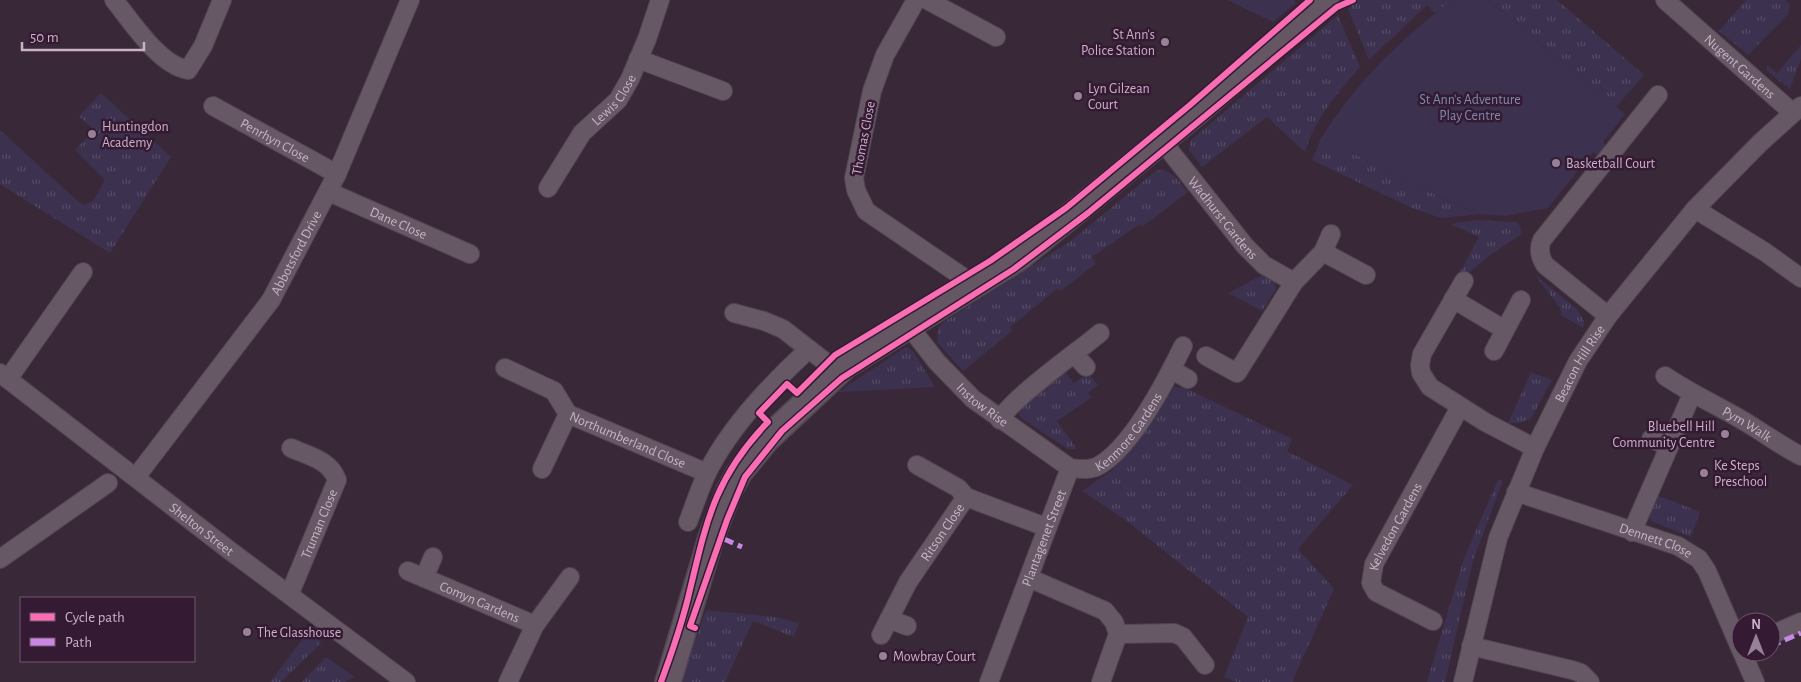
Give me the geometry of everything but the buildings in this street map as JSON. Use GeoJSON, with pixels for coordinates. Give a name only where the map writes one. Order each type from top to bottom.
{"type":"FeatureCollection","features":[{"type":"Feature","properties":{"kind":"street"},"geometry":{"type":"LineString","coordinates":[[114,0],[155,49],[177,68],[188,70],[203,46],[222,0]]}},
{"type":"Feature","properties":{"kind":"street","name":"Abbotsford Drive"},"geometry":{"type":"LineString","coordinates":[[136,477],[271,300],[338,174],[410,0]]}},
{"type":"Feature","properties":{"kind":"street","name":"Lewis Close"},"geometry":{"type":"LineString","coordinates":[[548,188],[582,133],[618,100],[638,59],[660,0]]}},
{"type":"Feature","properties":{"kind":"street","name":"Thomas Close"},"geometry":{"type":"LineString","coordinates":[[916,0],[885,55],[872,91],[854,184],[860,202],[866,211],[976,286]]}},
{"type":"Feature","properties":{"kind":"street"},"geometry":{"type":"LineString","coordinates":[[927,0],[996,37]]}},
{"type":"Feature","properties":{"kind":"street"},"geometry":{"type":"LineString","coordinates":[[668,682],[685,630],[699,573],[729,491],[751,458],[786,419],[837,371],[1020,257],[1162,141],[1326,0]]}},
{"type":"Feature","properties":{"kind":"street","name":"Nugent Gardens"},"geometry":{"type":"LineString","coordinates":[[1665,0],[1694,13],[1797,109]]}},
{"type":"Feature","properties":{"kind":"street"},"geometry":{"type":"LineString","coordinates":[[638,59],[723,91]]}},
{"type":"Feature","properties":{"kind":"street"},"geometry":{"type":"LineString","coordinates":[[1608,316],[1545,265],[1541,259],[1539,246],[1640,105],[1658,95]]}},
{"type":"Feature","properties":{"kind":"street","name":"Penrhyn Close"},"geometry":{"type":"LineString","coordinates":[[213,106],[338,174]]}},
{"type":"Feature","properties":{"kind":"street","name":"Beacon Hill Rise"},"geometry":{"type":"LineString","coordinates":[[1463,682],[1489,571],[1516,492],[1535,448],[1578,361],[1608,316],[1695,209],[1797,109]]}},
{"type":"Feature","properties":{"kind":"street","name":"Wadhurst Gardens"},"geometry":{"type":"LineString","coordinates":[[1162,141],[1245,246],[1264,265],[1294,282]]}},
{"type":"Feature","properties":{"kind":"street","name":"Dane Close"},"geometry":{"type":"LineString","coordinates":[[329,192],[449,251],[470,254]]}},
{"type":"Feature","properties":{"kind":"street"},"geometry":{"type":"LineString","coordinates":[[1695,209],[1765,252],[1801,278]]}},
{"type":"Feature","properties":{"kind":"street"},"geometry":{"type":"LineString","coordinates":[[1206,356],[1237,373],[1294,282],[1323,252],[1331,234]]}},
{"type":"Feature","properties":{"kind":"street"},"geometry":{"type":"LineString","coordinates":[[1323,252],[1366,275]]}},
{"type":"Feature","properties":{"kind":"street"},"geometry":{"type":"LineString","coordinates":[[4,376],[83,272]]}},
{"type":"Feature","properties":{"kind":"street"},"geometry":{"type":"LineString","coordinates":[[1464,281],[1422,354],[1420,365],[1430,386],[1460,407],[1535,448]]}},
{"type":"Feature","properties":{"kind":"street"},"geometry":{"type":"LineString","coordinates":[[1453,299],[1505,330]]}},
{"type":"Feature","properties":{"kind":"street"},"geometry":{"type":"LineString","coordinates":[[1494,351],[1521,300]]}},
{"type":"Feature","properties":{"kind":"street"},"geometry":{"type":"LineString","coordinates":[[734,313],[764,321],[783,329],[837,371]]}},
{"type":"Feature","properties":{"kind":"street","name":"Instow Rise"},"geometry":{"type":"LineString","coordinates":[[909,326],[954,381],[1000,420],[1070,468]]}},
{"type":"Feature","properties":{"kind":"street"},"geometry":{"type":"LineString","coordinates":[[1000,420],[1003,414],[1100,333]]}},
{"type":"Feature","properties":{"kind":"street","name":"Kenmore Gardens"},"geometry":{"type":"LineString","coordinates":[[1070,468],[1085,470],[1099,466],[1119,450],[1154,400],[1172,370],[1183,346]]}},
{"type":"Feature","properties":{"kind":"street"},"geometry":{"type":"LineString","coordinates":[[719,517],[691,514],[708,473],[737,428],[763,396],[809,349]]}},
{"type":"Feature","properties":{"kind":"street"},"geometry":{"type":"LineString","coordinates":[[1074,354],[1086,368]]}},
{"type":"Feature","properties":{"kind":"street","name":"Northumberland Close"},"geometry":{"type":"LineString","coordinates":[[505,368],[554,391],[568,414],[708,473]]}},
{"type":"Feature","properties":{"kind":"street"},"geometry":{"type":"LineString","coordinates":[[1172,370],[1188,379]]}},
{"type":"Feature","properties":{"kind":"street","name":"Shelton Street"},"geometry":{"type":"LineString","coordinates":[[4,376],[229,550],[406,682]]}},
{"type":"Feature","properties":{"kind":"street","name":"Pym Walk"},"geometry":{"type":"LineString","coordinates":[[1665,376],[1692,394],[1756,428],[1774,442],[1801,456]]}},
{"type":"Feature","properties":{"kind":"street"},"geometry":{"type":"LineString","coordinates":[[1632,532],[1692,394]]}},
{"type":"Feature","properties":{"kind":"street","name":"Kelvedon Gardens"},"geometry":{"type":"LineString","coordinates":[[1433,621],[1376,592],[1370,583],[1374,564],[1460,407]]}},
{"type":"Feature","properties":{"kind":"street"},"geometry":{"type":"LineString","coordinates":[[542,469],[568,414]]}},
{"type":"Feature","properties":{"kind":"street"},"geometry":{"type":"LineString","coordinates":[[1651,439],[1668,446]]}},
{"type":"Feature","properties":{"kind":"street","name":"Truman Close"},"geometry":{"type":"LineString","coordinates":[[290,594],[337,480],[334,471],[326,464],[291,448]]}},
{"type":"Feature","properties":{"kind":"street","name":"Ritson Close"},"geometry":{"type":"LineString","coordinates":[[917,465],[958,488],[966,497],[1043,526],[1048,526]]}},
{"type":"Feature","properties":{"kind":"street","name":"Plantagenet Street"},"geometry":{"type":"LineString","coordinates":[[989,682],[1008,606],[1030,578],[1070,468]]}},
{"type":"Feature","properties":{"kind":"street"},"geometry":{"type":"LineString","coordinates":[[0,559],[108,484]]}},
{"type":"Feature","properties":{"kind":"street","name":"Dennett Close"},"geometry":{"type":"LineString","coordinates":[[1516,492],[1678,546],[1699,559],[1707,571],[1731,627]]}},
{"type":"Feature","properties":{"kind":"street","name":"Ritson Close"},"geometry":{"type":"LineString","coordinates":[[882,635],[908,582],[924,572],[966,497]]}},
{"type":"Feature","properties":{"kind":"street","name":"Comyn Gardens"},"geometry":{"type":"LineString","coordinates":[[424,578],[433,557]]}},
{"type":"Feature","properties":{"kind":"street","name":"Comyn Gardens"},"geometry":{"type":"LineString","coordinates":[[408,571],[535,624]]}},
{"type":"Feature","properties":{"kind":"street","name":"Comyn Gardens"},"geometry":{"type":"LineString","coordinates":[[508,682],[535,624],[570,577]]}},
{"type":"Feature","properties":{"kind":"street"},"geometry":{"type":"LineString","coordinates":[[1030,578],[1106,611],[1114,622],[1118,634],[1101,682]]}},
{"type":"Feature","properties":{"kind":"street"},"geometry":{"type":"LineString","coordinates":[[889,619],[908,626]]}},
{"type":"Feature","properties":{"kind":"street"},"geometry":{"type":"LineString","coordinates":[[1781,631],[1801,622]]}},
{"type":"Feature","properties":{"kind":"street"},"geometry":{"type":"LineString","coordinates":[[1118,634],[1174,633],[1183,637],[1205,665]]}},
{"type":"Feature","properties":{"kind":"street"},"geometry":{"type":"LineString","coordinates":[[1471,646],[1572,670],[1581,673],[1590,682]]}},
{"type":"Feature","properties":{"kind":"street","name":"Dennett Close"},"geometry":{"type":"LineString","coordinates":[[1746,662],[1755,682]]}},
{"type":"Feature","properties":{"kind":"green space"},"geometry":{"type":"Polygon","coordinates":[[[1227,0],[1294,0],[1296,3],[1273,22],[1227,0]]]}},
{"type":"Feature","properties":{"kind":"green space"},"geometry":{"type":"Polygon","coordinates":[[[1357,0],[1452,0],[1435,13],[1427,5],[1369,60],[1348,9],[1357,0]]]}},
{"type":"Feature","properties":{"kind":"green space","name":"St Ann's Adventure Play Centre"},"geometry":{"type":"Polygon","coordinates":[[[1452,0],[1488,0],[1625,114],[1604,141],[1605,148],[1599,156],[1593,152],[1548,208],[1505,216],[1479,214],[1412,184],[1322,137],[1349,98],[1381,62],[1415,30],[1452,0]]]}},
{"type":"Feature","properties":{"kind":"green space"},"geometry":{"type":"Polygon","coordinates":[[[1488,0],[1557,0],[1644,75],[1616,107],[1488,0]]]}},
{"type":"Feature","properties":{"kind":"green space"},"geometry":{"type":"Polygon","coordinates":[[[1746,0],[1785,0],[1790,4],[1788,14],[1748,55],[1719,31],[1746,0]]]}},
{"type":"Feature","properties":{"kind":"green space"},"geometry":{"type":"Polygon","coordinates":[[[1338,15],[1360,67],[1321,117],[1305,152],[1267,117],[1202,167],[1189,150],[1191,140],[1338,15]]]}},
{"type":"Feature","properties":{"kind":"green space"},"geometry":{"type":"Polygon","coordinates":[[[1801,45],[1801,59],[1790,89],[1767,71],[1767,65],[1777,73],[1801,45]]]}},
{"type":"Feature","properties":{"kind":"green space"},"geometry":{"type":"Polygon","coordinates":[[[101,93],[171,157],[110,253],[0,184],[0,130],[74,198],[84,205],[93,201],[105,180],[75,150],[94,130],[79,116],[101,93]]]}},
{"type":"Feature","properties":{"kind":"green space"},"geometry":{"type":"Polygon","coordinates":[[[1322,136],[1412,184],[1479,214],[1441,218],[1412,208],[1312,160],[1322,136]]]}},
{"type":"Feature","properties":{"kind":"green space"},"geometry":{"type":"Polygon","coordinates":[[[1157,170],[1163,170],[1171,174],[1188,192],[1142,227],[1140,224],[1092,257],[1096,264],[1060,291],[1057,289],[1010,327],[1012,331],[963,371],[937,342],[938,328],[944,322],[1072,240],[1157,170]]]}},
{"type":"Feature","properties":{"kind":"green space"},"geometry":{"type":"Polygon","coordinates":[[[1476,220],[1516,222],[1520,226],[1522,234],[1490,255],[1465,276],[1460,272],[1479,237],[1450,224],[1476,220]]]}},
{"type":"Feature","properties":{"kind":"green space"},"geometry":{"type":"Polygon","coordinates":[[[1264,274],[1273,276],[1276,289],[1262,311],[1228,293],[1264,274]]]}},
{"type":"Feature","properties":{"kind":"green space"},"geometry":{"type":"Polygon","coordinates":[[[1535,275],[1577,309],[1584,321],[1583,328],[1561,315],[1560,308],[1535,275]]]}},
{"type":"Feature","properties":{"kind":"green space"},"geometry":{"type":"Polygon","coordinates":[[[906,347],[913,351],[935,387],[838,392],[906,347]]]}},
{"type":"Feature","properties":{"kind":"green space"},"geometry":{"type":"Polygon","coordinates":[[[1064,371],[1074,383],[1088,373],[1098,385],[1088,393],[1091,398],[1057,421],[1077,449],[1068,449],[1021,418],[1017,410],[1064,371]]]}},
{"type":"Feature","properties":{"kind":"green space"},"geometry":{"type":"Polygon","coordinates":[[[1531,372],[1552,380],[1531,419],[1518,423],[1508,423],[1531,372]]]}},
{"type":"Feature","properties":{"kind":"green space"},"geometry":{"type":"Polygon","coordinates":[[[1172,386],[1187,389],[1292,439],[1287,451],[1353,485],[1298,549],[1334,589],[1292,682],[1237,682],[1224,677],[1248,617],[1124,519],[1082,491],[1111,471],[1138,438],[1172,386]]]}},
{"type":"Feature","properties":{"kind":"green space"},"geometry":{"type":"Polygon","coordinates":[[[1498,480],[1502,480],[1502,483],[1473,561],[1445,682],[1427,682],[1464,558],[1498,480]]]}},
{"type":"Feature","properties":{"kind":"green space"},"geometry":{"type":"Polygon","coordinates":[[[1657,495],[1700,512],[1691,537],[1651,521],[1649,517],[1657,495]]]}},
{"type":"Feature","properties":{"kind":"green space"},"geometry":{"type":"Polygon","coordinates":[[[706,610],[775,617],[799,623],[794,637],[753,621],[725,682],[681,682],[706,610]]]}},
{"type":"Feature","properties":{"kind":"green space"},"geometry":{"type":"Polygon","coordinates":[[[308,632],[321,642],[318,646],[281,682],[270,682],[308,632]]]}},
{"type":"Feature","properties":{"kind":"green space"},"geometry":{"type":"Polygon","coordinates":[[[326,657],[355,677],[345,682],[302,682],[326,657]]]}},
{"type":"Feature","properties":{"kind":"marked path"},"geometry":{"type":"LineString","coordinates":[[724,539],[742,547]]}},
{"type":"Feature","properties":{"kind":"marked path"},"geometry":{"type":"LineString","coordinates":[[1781,642],[1801,633]]}},
{"type":"Feature","properties":{"kind":"cycle path"},"geometry":{"type":"LineString","coordinates":[[661,682],[682,619],[700,547],[714,504],[723,483],[735,463],[768,422],[759,413],[787,384],[797,393],[835,355],[990,261],[1066,208],[1190,105],[1310,0]]}},
{"type":"Feature","properties":{"kind":"cycle path"},"geometry":{"type":"LineString","coordinates":[[695,628],[690,626],[727,520],[745,477],[782,431],[842,378],[1014,269],[1088,213],[1337,7],[1353,0]]}},
{"type":"Feature","properties":{"kind":"place","name":"St Ann's Police Station"},"geometry":{"type":"Point","coordinates":[1165,42]}},
{"type":"Feature","properties":{"kind":"place","name":"Lyn Gilzean Court"},"geometry":{"type":"Point","coordinates":[1078,96]}},
{"type":"Feature","properties":{"kind":"place","name":"Huntingdon Academy"},"geometry":{"type":"Point","coordinates":[92,134]}},
{"type":"Feature","properties":{"kind":"place","name":"Basketball Court"},"geometry":{"type":"Point","coordinates":[1556,163]}},
{"type":"Feature","properties":{"kind":"place","name":"Bluebell Hill Community Centre"},"geometry":{"type":"Point","coordinates":[1725,434]}},
{"type":"Feature","properties":{"kind":"place","name":"Ke Steps Preschool"},"geometry":{"type":"Point","coordinates":[1704,473]}},
{"type":"Feature","properties":{"kind":"place","name":"The Glasshouse"},"geometry":{"type":"Point","coordinates":[247,632]}},
{"type":"Feature","properties":{"kind":"place","name":"Mowbray Court"},"geometry":{"type":"Point","coordinates":[883,656]}}]}
